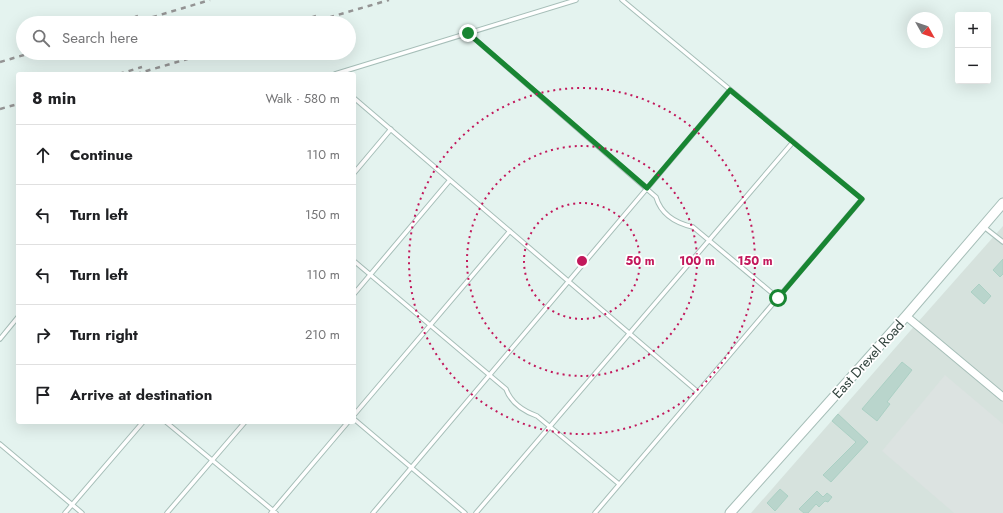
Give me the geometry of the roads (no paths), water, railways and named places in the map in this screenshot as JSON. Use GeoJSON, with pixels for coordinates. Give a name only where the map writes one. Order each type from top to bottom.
{"type":"FeatureCollection","features":[{"type":"Feature","properties":{"kind":"street","name":"East Drexel Road"},"geometry":{"type":"LineString","coordinates":[[730,513],[906,316],[1003,203]]}},
{"type":"Feature","properties":{"kind":"street"},"geometry":{"type":"LineString","coordinates":[[906,316],[1003,397]]}},
{"type":"Feature","properties":{"kind":"lane"},"geometry":{"type":"LineString","coordinates":[[341,72],[576,0]]}},
{"type":"Feature","properties":{"kind":"lane"},"geometry":{"type":"LineString","coordinates":[[595,513],[862,199],[622,0]]}},
{"type":"Feature","properties":{"kind":"lane"},"geometry":{"type":"LineString","coordinates":[[468,33],[656,196],[659,208],[678,224],[693,227],[778,298]]}},
{"type":"Feature","properties":{"kind":"lane"},"geometry":{"type":"LineString","coordinates":[[373,513],[730,90]]}},
{"type":"Feature","properties":{"kind":"lane"},"geometry":{"type":"LineString","coordinates":[[356,100],[698,392]]}},
{"type":"Feature","properties":{"kind":"lane"},"geometry":{"type":"LineString","coordinates":[[356,171],[391,130]]}},
{"type":"Feature","properties":{"kind":"lane"},"geometry":{"type":"LineString","coordinates":[[476,513],[793,142]]}},
{"type":"Feature","properties":{"kind":"lane"},"geometry":{"type":"LineString","coordinates":[[356,292],[450,180]]}},
{"type":"Feature","properties":{"kind":"lane"},"geometry":{"type":"LineString","coordinates":[[983,226],[1003,242]]}},
{"type":"Feature","properties":{"kind":"lane"},"geometry":{"type":"LineString","coordinates":[[356,413],[510,231]]}},
{"type":"Feature","properties":{"kind":"lane"},"geometry":{"type":"LineString","coordinates":[[356,263],[506,389],[509,398],[526,412],[537,416],[550,426],[619,484]]}},
{"type":"Feature","properties":{"kind":"lane"},"geometry":{"type":"LineString","coordinates":[[0,339],[16,320]]}},
{"type":"Feature","properties":{"kind":"lane"},"geometry":{"type":"LineString","coordinates":[[356,422],[465,513]]}},
{"type":"Feature","properties":{"kind":"lane"},"geometry":{"type":"LineString","coordinates":[[66,513],[141,424]]}},
{"type":"Feature","properties":{"kind":"lane"},"geometry":{"type":"LineString","coordinates":[[168,424],[273,512],[346,424]]}},
{"type":"Feature","properties":{"kind":"lane"},"geometry":{"type":"LineString","coordinates":[[167,513],[243,424]]}},
{"type":"Feature","properties":{"kind":"lane"},"geometry":{"type":"LineString","coordinates":[[0,444],[82,513]]}},
{"type":"Feature","properties":{"kind":"railway"},"geometry":{"type":"LineString","coordinates":[[156,16],[210,0]]}},
{"type":"Feature","properties":{"kind":"railway"},"geometry":{"type":"LineString","coordinates":[[334,16],[389,0]]}},
{"type":"Feature","properties":{"kind":"railway"},"geometry":{"type":"LineString","coordinates":[[0,62],[16,57]]}},
{"type":"Feature","properties":{"kind":"railway"},"geometry":{"type":"LineString","coordinates":[[143,72],[184,60]]}},
{"type":"Feature","properties":{"kind":"railway"},"geometry":{"type":"LineString","coordinates":[[126,72],[142,67]]}},
{"type":"Feature","properties":{"kind":"railway"},"geometry":{"type":"LineString","coordinates":[[0,109],[16,105]]}}]}
